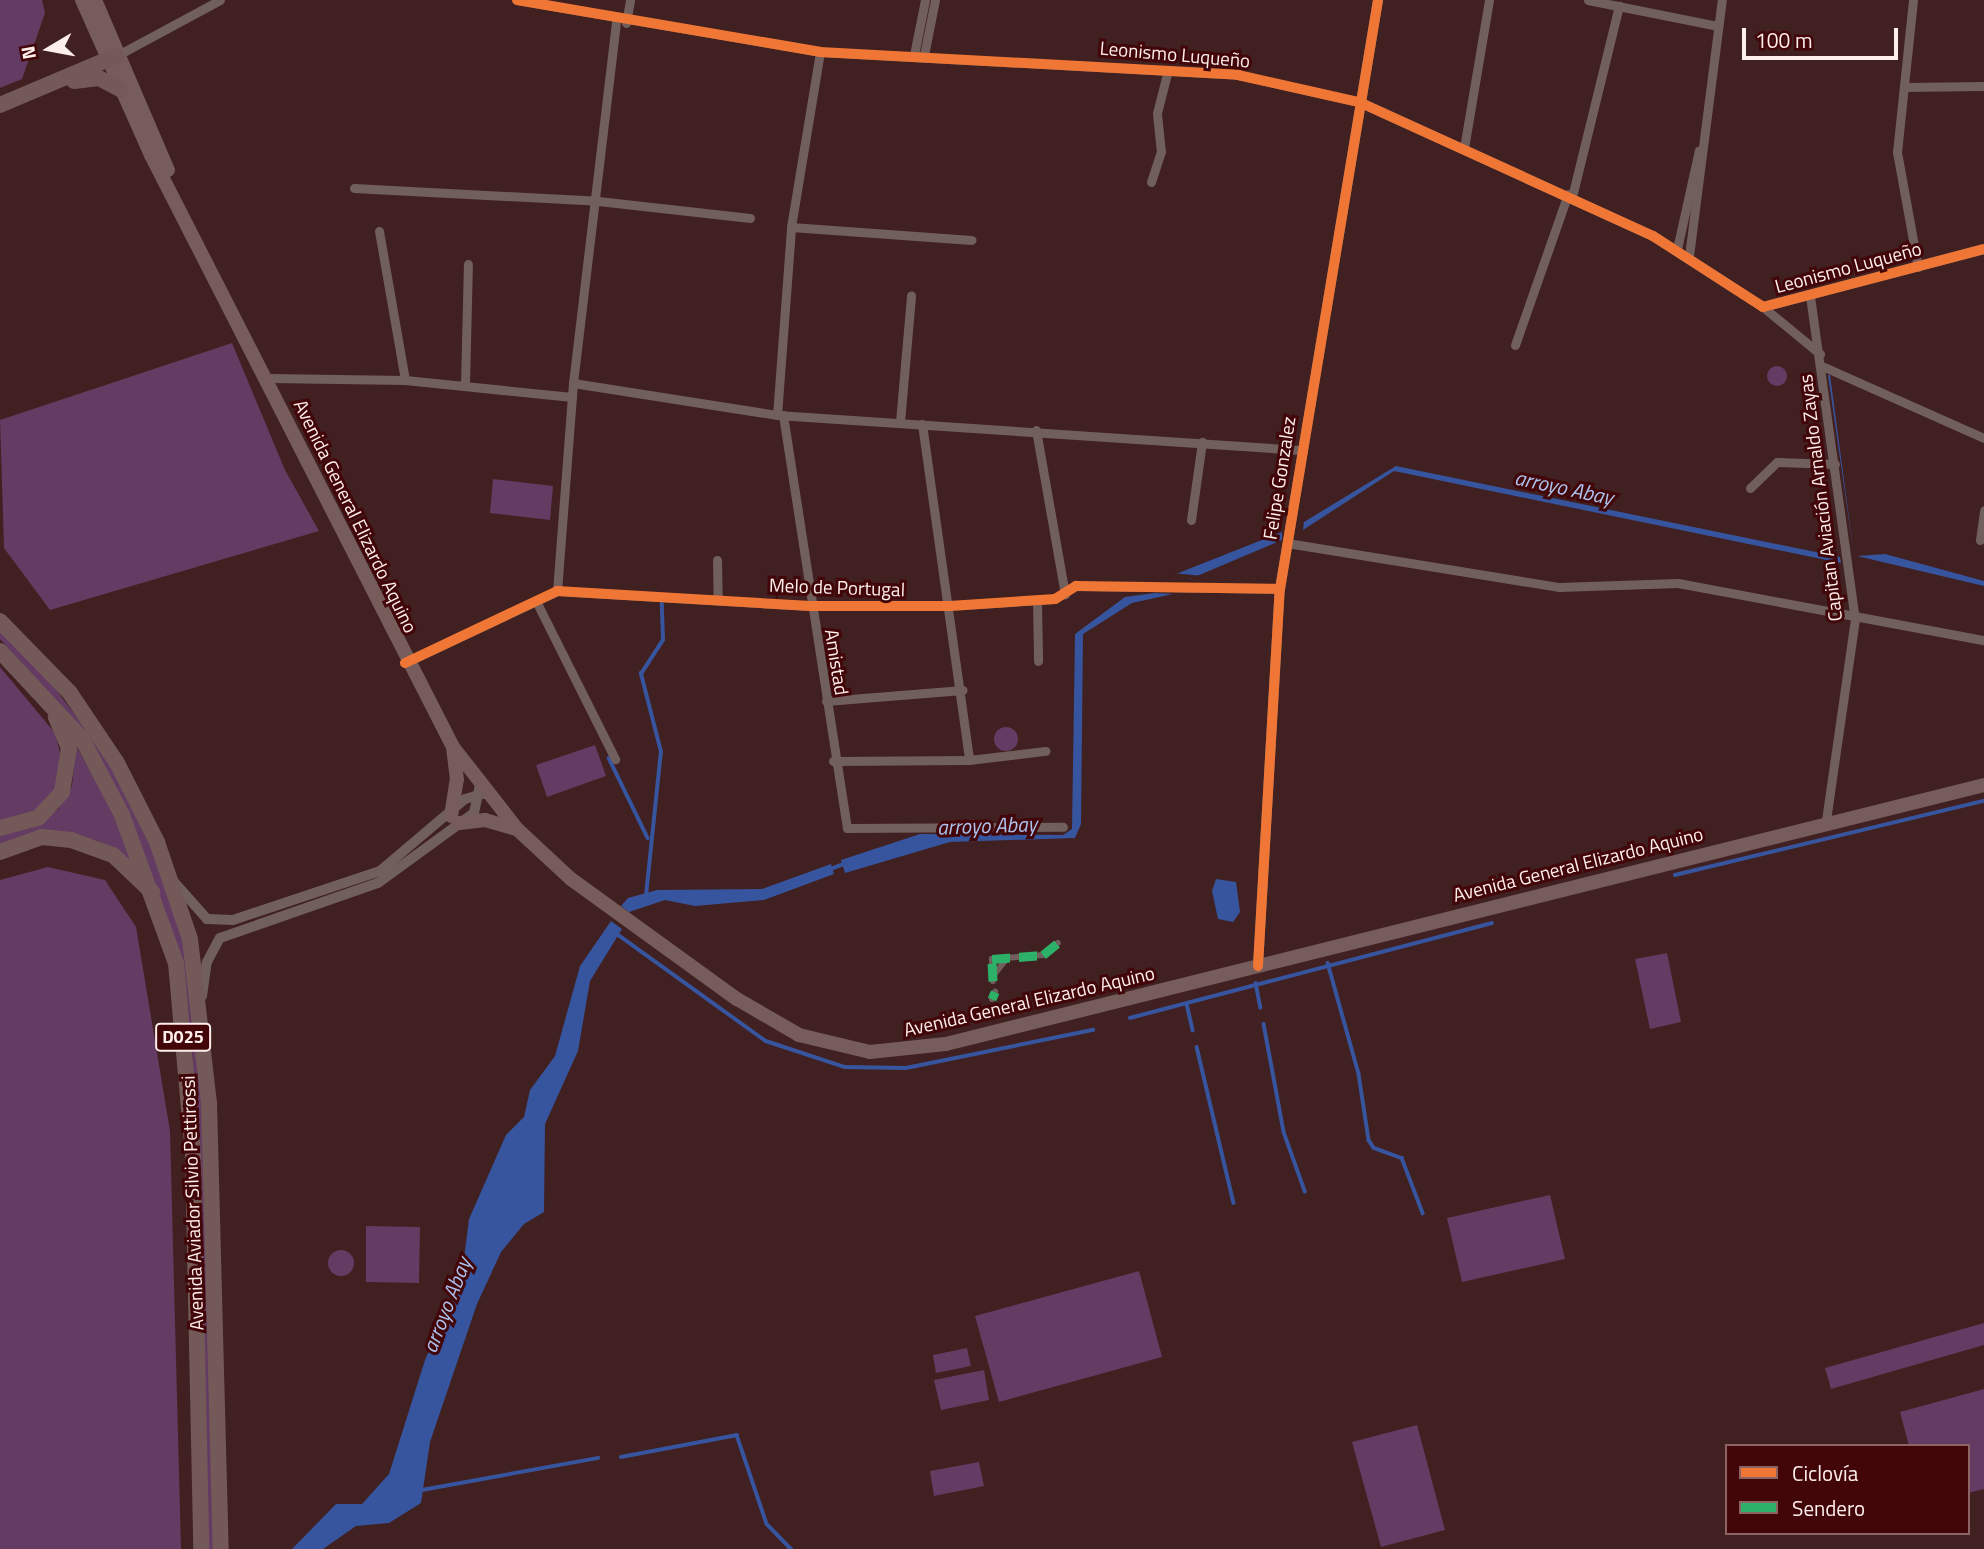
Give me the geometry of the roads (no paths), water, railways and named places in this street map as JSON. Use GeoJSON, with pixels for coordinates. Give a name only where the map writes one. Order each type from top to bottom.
{"type":"FeatureCollection","features":[{"type":"Feature","properties":{"kind":"highway"},"geometry":{"type":"LineString","coordinates":[[0,105],[111,58]]}},
{"type":"Feature","properties":{"kind":"highway"},"geometry":{"type":"LineString","coordinates":[[58,82],[99,78],[120,89]]}},
{"type":"Feature","properties":{"kind":"highway","name":"Avenida Aviador Silvio Pettirossi"},"geometry":{"type":"LineString","coordinates":[[0,621],[97,731],[172,879],[201,1009],[212,1160],[221,1549]]}},
{"type":"Feature","properties":{"kind":"highway","name":"Avenida Aviador Silvio Pettirossi"},"geometry":{"type":"LineString","coordinates":[[0,651],[82,739],[156,895],[176,963],[193,1153],[201,1549]]}},
{"type":"Feature","properties":{"kind":"highway"},"geometry":{"type":"LineString","coordinates":[[0,828],[20,827],[53,807],[70,771],[69,748],[46,699]]}},
{"type":"Feature","properties":{"kind":"highway"},"geometry":{"type":"LineString","coordinates":[[0,852],[42,837],[72,840],[113,855],[156,895]]}},
{"type":"Feature","properties":{"kind":"main road","name":"Avenida General Elizardo Aquino"},"geometry":{"type":"LineString","coordinates":[[82,0],[269,378],[405,663],[453,747],[517,829],[613,912],[765,1018],[834,1047],[870,1052],[946,1044],[1826,820],[1984,785]]}},
{"type":"Feature","properties":{"kind":"main road","name":"Avenida General Elizardo Aquino"},"geometry":{"type":"LineString","coordinates":[[95,0],[120,89],[175,191]]}},
{"type":"Feature","properties":{"kind":"main road"},"geometry":{"type":"LineString","coordinates":[[453,747],[457,780],[456,819],[485,820],[517,829]]}},
{"type":"Feature","properties":{"kind":"street"},"geometry":{"type":"LineString","coordinates":[[111,58],[220,0]]}},
{"type":"Feature","properties":{"kind":"street","name":"Leonismo Luqueño"},"geometry":{"type":"LineString","coordinates":[[517,0],[621,22],[820,52],[919,55],[1238,75],[1359,102],[1570,196],[1677,249],[1763,307],[1984,248]]}},
{"type":"Feature","properties":{"kind":"street"},"geometry":{"type":"LineString","coordinates":[[557,591],[573,383],[621,22],[630,0]]}},
{"type":"Feature","properties":{"kind":"street"},"geometry":{"type":"LineString","coordinates":[[919,55],[925,0]]}},
{"type":"Feature","properties":{"kind":"street"},"geometry":{"type":"LineString","coordinates":[[919,55],[935,0]]}},
{"type":"Feature","properties":{"kind":"street","name":"Felipe Gonzalez"},"geometry":{"type":"LineString","coordinates":[[1258,966],[1280,589],[1300,450],[1378,0]]}},
{"type":"Feature","properties":{"kind":"street"},"geometry":{"type":"LineString","coordinates":[[1464,148],[1489,0]]}},
{"type":"Feature","properties":{"kind":"street"},"geometry":{"type":"LineString","coordinates":[[1588,0],[1718,26]]}},
{"type":"Feature","properties":{"kind":"street"},"geometry":{"type":"LineString","coordinates":[[1649,12],[1651,0]]}},
{"type":"Feature","properties":{"kind":"street"},"geometry":{"type":"LineString","coordinates":[[1689,256],[1699,150],[1722,0]]}},
{"type":"Feature","properties":{"kind":"street"},"geometry":{"type":"LineString","coordinates":[[1913,0],[1897,152],[1918,267]]}},
{"type":"Feature","properties":{"kind":"street"},"geometry":{"type":"LineString","coordinates":[[1515,345],[1570,196],[1619,6]]}},
{"type":"Feature","properties":{"kind":"street","name":"Amistad"},"geometry":{"type":"LineString","coordinates":[[820,52],[791,227],[780,415],[826,701],[833,761],[849,830],[1063,827]]}},
{"type":"Feature","properties":{"kind":"street"},"geometry":{"type":"LineString","coordinates":[[1150,182],[1161,152],[1157,113],[1168,70]]}},
{"type":"Feature","properties":{"kind":"street"},"geometry":{"type":"LineString","coordinates":[[1904,87],[1984,86]]}},
{"type":"Feature","properties":{"kind":"street"},"geometry":{"type":"LineString","coordinates":[[1677,249],[1699,150]]}},
{"type":"Feature","properties":{"kind":"street"},"geometry":{"type":"LineString","coordinates":[[354,188],[598,201],[750,218]]}},
{"type":"Feature","properties":{"kind":"street"},"geometry":{"type":"LineString","coordinates":[[791,227],[972,240]]}},
{"type":"Feature","properties":{"kind":"street"},"geometry":{"type":"LineString","coordinates":[[379,231],[405,380]]}},
{"type":"Feature","properties":{"kind":"street"},"geometry":{"type":"LineString","coordinates":[[465,384],[468,264]]}},
{"type":"Feature","properties":{"kind":"street"},"geometry":{"type":"LineString","coordinates":[[901,422],[911,295]]}},
{"type":"Feature","properties":{"kind":"street","name":"Capitan Aviación Arnaldo Zayas"},"geometry":{"type":"LineString","coordinates":[[1810,296],[1822,366],[1855,619],[1826,820]]}},
{"type":"Feature","properties":{"kind":"street"},"geometry":{"type":"LineString","coordinates":[[1763,307],[1820,354]]}},
{"type":"Feature","properties":{"kind":"street"},"geometry":{"type":"LineString","coordinates":[[1822,366],[1984,438]]}},
{"type":"Feature","properties":{"kind":"street"},"geometry":{"type":"LineString","coordinates":[[269,378],[405,380],[572,397]]}},
{"type":"Feature","properties":{"kind":"street"},"geometry":{"type":"LineString","coordinates":[[573,383],[780,415],[1036,430],[1300,450]]}},
{"type":"Feature","properties":{"kind":"street"},"geometry":{"type":"LineString","coordinates":[[922,424],[963,690],[970,760]]}},
{"type":"Feature","properties":{"kind":"street"},"geometry":{"type":"LineString","coordinates":[[1036,430],[1065,594]]}},
{"type":"Feature","properties":{"kind":"street"},"geometry":{"type":"LineString","coordinates":[[1191,520],[1202,442]]}},
{"type":"Feature","properties":{"kind":"street"},"geometry":{"type":"LineString","coordinates":[[1750,488],[1777,462],[1835,464]]}},
{"type":"Feature","properties":{"kind":"street"},"geometry":{"type":"LineString","coordinates":[[1980,540],[1984,510]]}},
{"type":"Feature","properties":{"kind":"street"},"geometry":{"type":"LineString","coordinates":[[1287,543],[1559,587],[1678,583],[1855,619],[1984,640]]}},
{"type":"Feature","properties":{"kind":"street"},"geometry":{"type":"LineString","coordinates":[[717,560],[718,599]]}},
{"type":"Feature","properties":{"kind":"street","name":"Melo de Portugal"},"geometry":{"type":"LineString","coordinates":[[405,663],[557,591],[811,606],[949,606],[1037,601],[1065,594],[1076,586],[1280,589]]}},
{"type":"Feature","properties":{"kind":"street"},"geometry":{"type":"LineString","coordinates":[[536,601],[615,760]]}},
{"type":"Feature","properties":{"kind":"street"},"geometry":{"type":"LineString","coordinates":[[1037,601],[1038,661]]}},
{"type":"Feature","properties":{"kind":"street"},"geometry":{"type":"LineString","coordinates":[[826,701],[963,690]]}},
{"type":"Feature","properties":{"kind":"street"},"geometry":{"type":"LineString","coordinates":[[833,761],[970,760],[1045,751]]}},
{"type":"Feature","properties":{"kind":"street"},"geometry":{"type":"LineString","coordinates":[[172,879],[206,919],[233,920],[380,872],[456,819],[478,808],[485,789]]}},
{"type":"Feature","properties":{"kind":"street"},"geometry":{"type":"LineString","coordinates":[[201,1009],[206,962],[219,939],[378,883],[456,819]]}},
{"type":"Feature","properties":{"kind":"street"},"geometry":{"type":"LineString","coordinates":[[1007,958],[992,979],[992,959],[1043,955],[1058,943]]}},
{"type":"Feature","properties":{"kind":"water"},"geometry":{"type":"Polygon","coordinates":[[[1828,375],[1830,375],[1854,555],[1828,375]]]}},
{"type":"Feature","properties":{"kind":"water"},"geometry":{"type":"Polygon","coordinates":[[[1396,466],[1840,557],[1841,563],[1394,471],[1303,530],[1304,522],[1396,466]]]}},
{"type":"Feature","properties":{"kind":"water"},"geometry":{"type":"Polygon","coordinates":[[[1282,532],[1282,540],[1190,579],[1176,574],[1282,532]]]}},
{"type":"Feature","properties":{"kind":"water"},"geometry":{"type":"Polygon","coordinates":[[[1885,554],[1984,581],[1984,586],[1857,556],[1885,554]]]}},
{"type":"Feature","properties":{"kind":"water"},"geometry":{"type":"Polygon","coordinates":[[[1155,593],[1173,594],[1132,603],[1083,634],[1081,824],[1075,838],[950,842],[845,873],[841,860],[920,834],[1063,835],[1072,829],[1075,634],[1125,597],[1155,593]]]}},
{"type":"Feature","properties":{"kind":"water"},"geometry":{"type":"Polygon","coordinates":[[[831,864],[834,874],[764,900],[695,906],[665,900],[629,912],[621,906],[628,898],[657,890],[762,889],[831,864]]]}},
{"type":"Feature","properties":{"kind":"water"},"geometry":{"type":"Polygon","coordinates":[[[1216,879],[1236,882],[1240,912],[1233,922],[1218,919],[1212,891],[1216,879]]]}},
{"type":"Feature","properties":{"kind":"water"},"geometry":{"type":"Polygon","coordinates":[[[611,921],[622,929],[590,981],[578,1051],[545,1124],[544,1212],[524,1224],[501,1252],[477,1304],[430,1442],[421,1503],[389,1523],[356,1526],[323,1549],[292,1549],[336,1504],[362,1504],[389,1474],[425,1360],[461,1282],[469,1219],[506,1135],[524,1117],[530,1090],[555,1056],[580,966],[611,921]]]}},
{"type":"Feature","properties":{"kind":"waterway"},"geometry":{"type":"LineString","coordinates":[[646,896],[661,752],[641,674],[663,640],[662,604]]}},
{"type":"Feature","properties":{"kind":"waterway"},"geometry":{"type":"LineString","coordinates":[[609,758],[648,838]]}},
{"type":"Feature","properties":{"kind":"waterway"},"geometry":{"type":"LineString","coordinates":[[1675,875],[1984,801]]}},
{"type":"Feature","properties":{"kind":"waterway","name":"arroyo Abay"},"geometry":{"type":"LineString","coordinates":[[831,869],[847,863]]}},
{"type":"Feature","properties":{"kind":"waterway"},"geometry":{"type":"LineString","coordinates":[[1130,1018],[1492,923]]}},
{"type":"Feature","properties":{"kind":"waterway"},"geometry":{"type":"LineString","coordinates":[[617,934],[766,1041],[845,1067],[906,1068],[1093,1030]]}},
{"type":"Feature","properties":{"kind":"waterway"},"geometry":{"type":"LineString","coordinates":[[1328,963],[1359,1074],[1369,1140],[1374,1148],[1402,1158],[1423,1213]]}},
{"type":"Feature","properties":{"kind":"waterway"},"geometry":{"type":"LineString","coordinates":[[1256,983],[1261,1008]]}},
{"type":"Feature","properties":{"kind":"waterway"},"geometry":{"type":"LineString","coordinates":[[1187,1004],[1193,1030]]}},
{"type":"Feature","properties":{"kind":"waterway"},"geometry":{"type":"LineString","coordinates":[[1264,1024],[1284,1132],[1305,1191]]}},
{"type":"Feature","properties":{"kind":"waterway"},"geometry":{"type":"LineString","coordinates":[[1197,1047],[1234,1203]]}},
{"type":"Feature","properties":{"kind":"waterway"},"geometry":{"type":"LineString","coordinates":[[621,1457],[737,1435],[767,1524],[791,1549]]}},
{"type":"Feature","properties":{"kind":"waterway"},"geometry":{"type":"LineString","coordinates":[[422,1490],[598,1458]]}}]}
